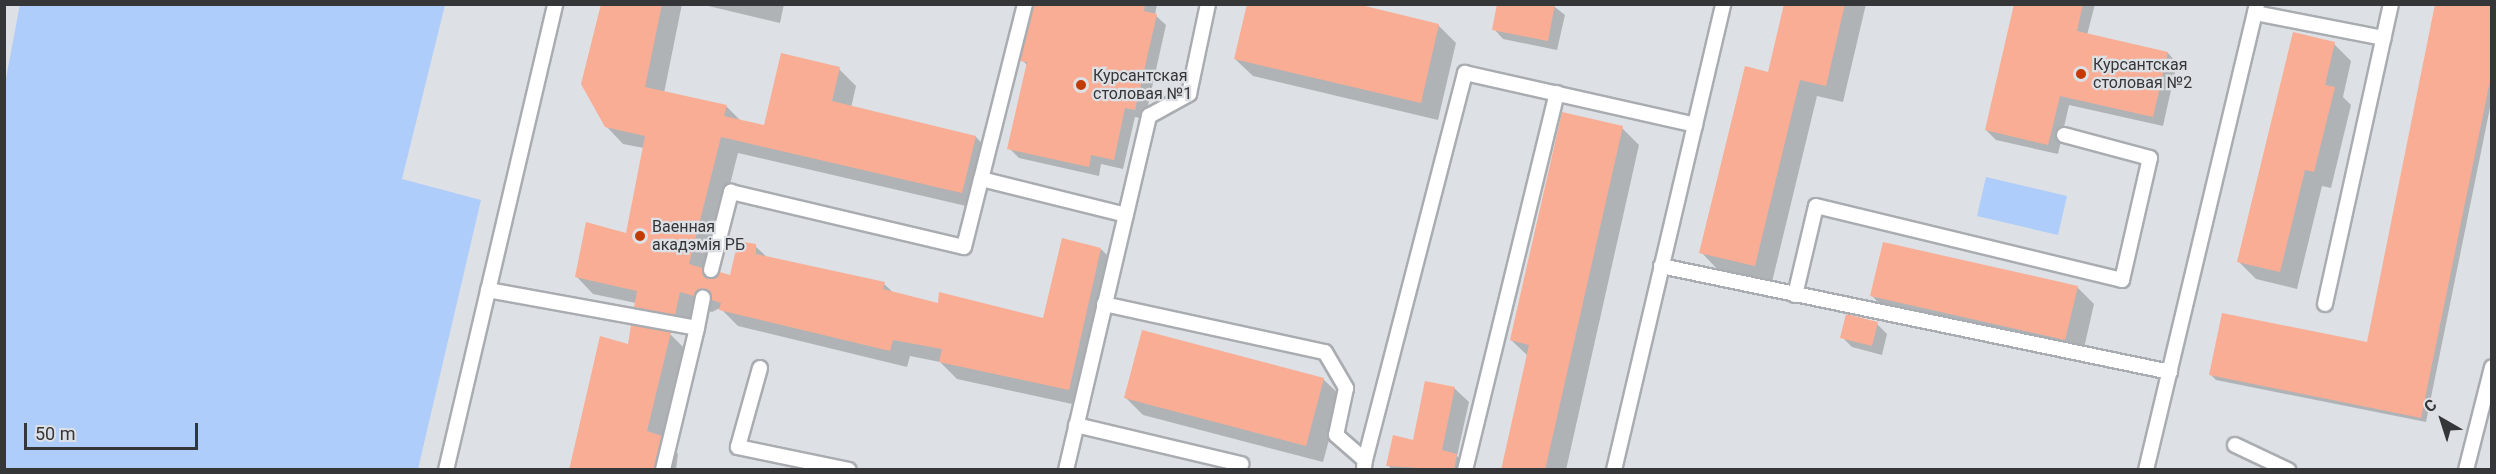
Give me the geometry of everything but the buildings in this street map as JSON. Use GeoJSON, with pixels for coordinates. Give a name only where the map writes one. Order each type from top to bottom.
{"type":"FeatureCollection","features":[{"type":"Feature","properties":{"kind":"lane"},"geometry":{"type":"LineString","coordinates":[[446,470],[555,4]]}},
{"type":"Feature","properties":{"kind":"lane"},"geometry":{"type":"LineString","coordinates":[[711,270],[731,192],[964,247],[1025,4]]}},
{"type":"Feature","properties":{"kind":"lane"},"geometry":{"type":"LineString","coordinates":[[1066,470],[1149,116],[1189,94],[1208,4]]}},
{"type":"Feature","properties":{"kind":"lane"},"geometry":{"type":"LineString","coordinates":[[1614,470],[1723,4]]}},
{"type":"Feature","properties":{"kind":"lane"},"geometry":{"type":"LineString","coordinates":[[2325,304],[2391,4]]}},
{"type":"Feature","properties":{"kind":"lane"},"geometry":{"type":"LineString","coordinates":[[2146,470],[2256,9],[2384,38]]}},
{"type":"Feature","properties":{"kind":"lane"},"geometry":{"type":"LineString","coordinates":[[1364,465],[1465,73],[1695,125]]}},
{"type":"Feature","properties":{"kind":"lane"},"geometry":{"type":"LineString","coordinates":[[1465,470],[1557,93]]}},
{"type":"Feature","properties":{"kind":"lane"},"geometry":{"type":"LineString","coordinates":[[1796,295],[1816,206],[2122,280],[2150,158],[2064,135]]}},
{"type":"Feature","properties":{"kind":"lane"},"geometry":{"type":"LineString","coordinates":[[981,179],[1126,215]]}},
{"type":"Feature","properties":{"kind":"lane"},"geometry":{"type":"LineString","coordinates":[[1661,266],[2170,372]]}},
{"type":"Feature","properties":{"kind":"lane"},"geometry":{"type":"LineString","coordinates":[[488,290],[696,328]]}},
{"type":"Feature","properties":{"kind":"lane"},"geometry":{"type":"LineString","coordinates":[[663,470],[703,298]]}},
{"type":"Feature","properties":{"kind":"lane"},"geometry":{"type":"LineString","coordinates":[[1104,304],[1325,352],[1346,388],[1336,435],[1364,465]]}},
{"type":"Feature","properties":{"kind":"lane"},"geometry":{"type":"LineString","coordinates":[[2466,470],[2489,387],[2492,367]]}},
{"type":"Feature","properties":{"kind":"lane"},"geometry":{"type":"LineString","coordinates":[[760,368],[738,447],[849,470]]}},
{"type":"Feature","properties":{"kind":"lane"},"geometry":{"type":"LineString","coordinates":[[1076,424],[1242,464]]}},
{"type":"Feature","properties":{"kind":"lane"},"geometry":{"type":"LineString","coordinates":[[2235,445],[2288,470]]}},
{"type":"Feature","properties":{"kind":"shaded area"},"geometry":{"type":"Polygon","coordinates":[[[20,4],[445,5],[402,179],[481,200],[418,469],[5,469],[4,89],[20,4]]]}},
{"type":"Feature","properties":{"kind":"shaded area"},"geometry":{"type":"Polygon","coordinates":[[[1986,177],[2067,196],[2058,235],[1977,216],[1986,177]]]}},
{"type":"Feature","properties":{"kind":"place","name":"Курсантская столовая №2"},"geometry":{"type":"Point","coordinates":[2081,74]}},
{"type":"Feature","properties":{"kind":"place","name":"Курсантская столовая №1"},"geometry":{"type":"Point","coordinates":[1081,85]}},
{"type":"Feature","properties":{"kind":"place","name":"Ваенная акадэмія РБ"},"geometry":{"type":"Point","coordinates":[640,236]}}]}
